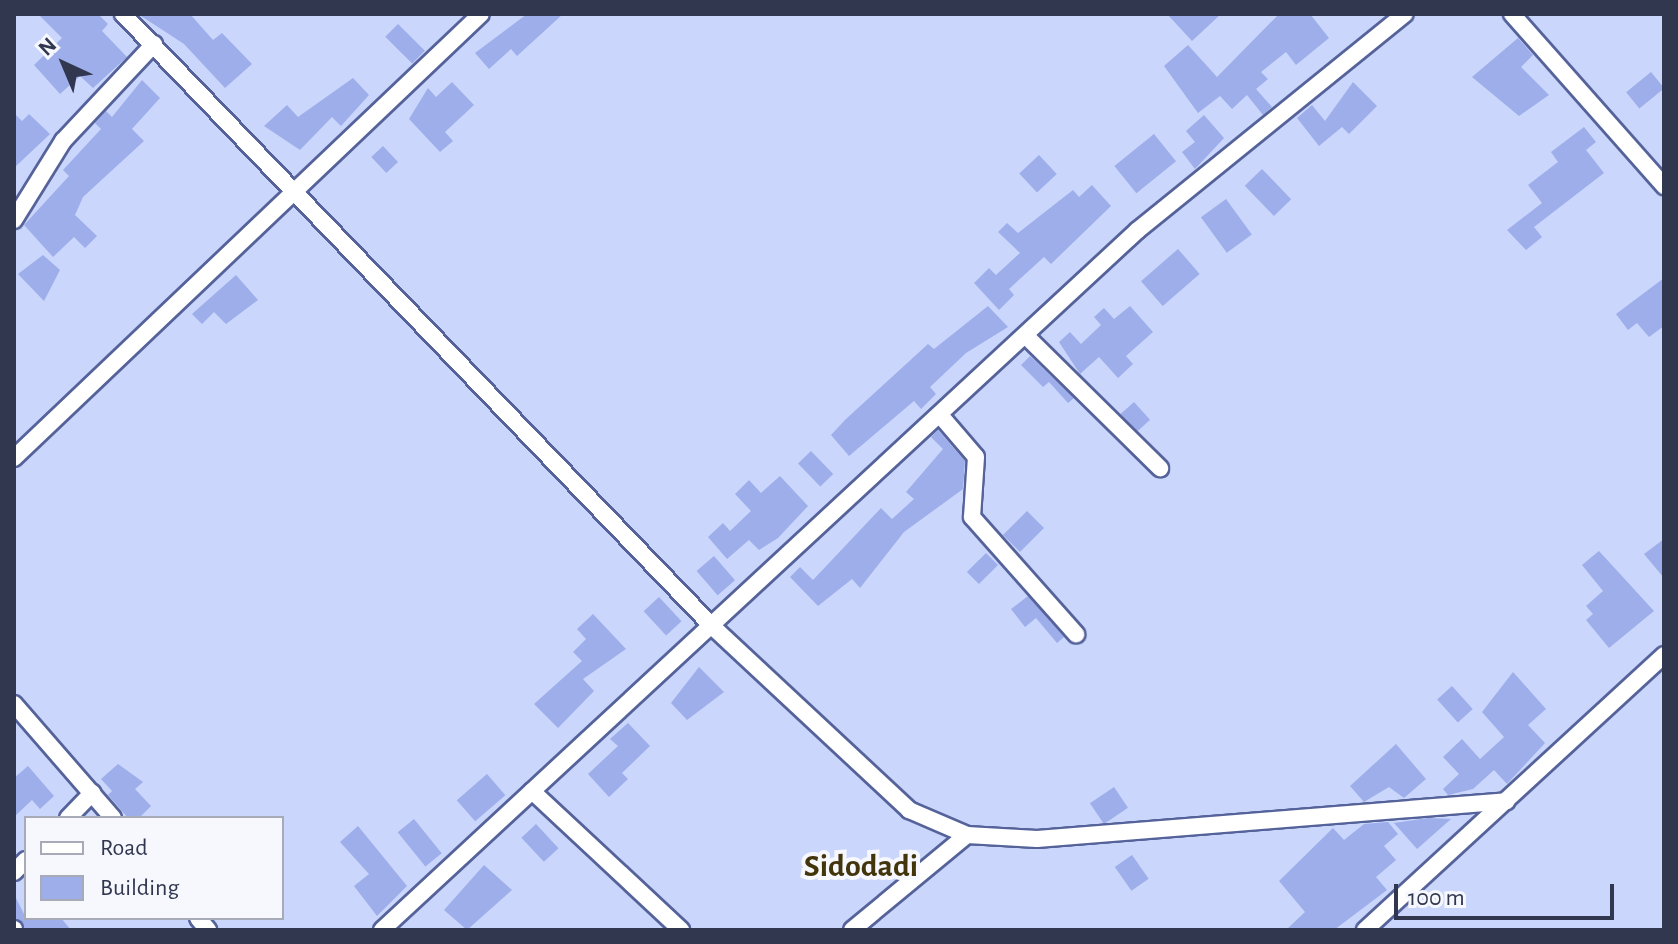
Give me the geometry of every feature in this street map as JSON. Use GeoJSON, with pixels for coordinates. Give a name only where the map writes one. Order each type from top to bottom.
{"type":"FeatureCollection","features":[{"type":"Feature","properties":{"kind":"street"},"geometry":{"type":"LineString","coordinates":[[123,14],[296,190],[712,626],[884,791],[942,828],[967,835],[1037,839],[1506,801]]}},
{"type":"Feature","properties":{"kind":"street"},"geometry":{"type":"LineString","coordinates":[[14,458],[481,14]]}},
{"type":"Feature","properties":{"kind":"street"},"geometry":{"type":"LineString","coordinates":[[385,929],[1138,230],[1405,14]]}},
{"type":"Feature","properties":{"kind":"street"},"geometry":{"type":"LineString","coordinates":[[1512,14],[1664,186]]}},
{"type":"Feature","properties":{"kind":"street"},"geometry":{"type":"LineString","coordinates":[[14,220],[63,141],[154,44]]}},
{"type":"Feature","properties":{"kind":"street"},"geometry":{"type":"LineString","coordinates":[[1025,335],[1160,468]]}},
{"type":"Feature","properties":{"kind":"street"},"geometry":{"type":"LineString","coordinates":[[940,415],[976,457],[972,517],[1076,634]]}},
{"type":"Feature","properties":{"kind":"street"},"geometry":{"type":"LineString","coordinates":[[1365,930],[1664,655]]}},
{"type":"Feature","properties":{"kind":"street"},"geometry":{"type":"LineString","coordinates":[[14,704],[111,816]]}},
{"type":"Feature","properties":{"kind":"street"},"geometry":{"type":"LineString","coordinates":[[532,791],[681,930]]}},
{"type":"Feature","properties":{"kind":"street"},"geometry":{"type":"LineString","coordinates":[[70,816],[92,793]]}},
{"type":"Feature","properties":{"kind":"street"},"geometry":{"type":"LineString","coordinates":[[852,930],[967,835]]}},
{"type":"Feature","properties":{"kind":"building"},"geometry":{"type":"Polygon","coordinates":[[[38,14],[98,14],[108,24],[102,31],[127,57],[93,88],[80,76],[60,94],[34,65],[62,38],[38,14]]]}},
{"type":"Feature","properties":{"kind":"building"},"geometry":{"type":"Polygon","coordinates":[[[138,14],[190,14],[213,40],[222,33],[252,64],[225,88],[184,44],[138,14]]]}},
{"type":"Feature","properties":{"kind":"building"},"geometry":{"type":"Polygon","coordinates":[[[527,14],[563,14],[517,56],[511,49],[489,69],[475,53],[527,14]]]}},
{"type":"Feature","properties":{"kind":"building"},"geometry":{"type":"Polygon","coordinates":[[[1167,14],[1221,14],[1192,41],[1167,14]]]}},
{"type":"Feature","properties":{"kind":"building"},"geometry":{"type":"Polygon","coordinates":[[[1279,14],[1310,14],[1329,38],[1296,65],[1286,52],[1261,72],[1268,79],[1256,89],[1272,107],[1263,115],[1247,95],[1232,109],[1220,96],[1198,113],[1164,66],[1188,45],[1217,77],[1279,14]]]}},
{"type":"Feature","properties":{"kind":"building"},"geometry":{"type":"Polygon","coordinates":[[[398,24],[425,51],[412,64],[385,37],[398,24]]]}},
{"type":"Feature","properties":{"kind":"building"},"geometry":{"type":"Polygon","coordinates":[[[1518,38],[1533,55],[1521,67],[1549,95],[1519,116],[1472,77],[1518,38]]]}},
{"type":"Feature","properties":{"kind":"building"},"geometry":{"type":"Polygon","coordinates":[[[1651,72],[1664,88],[1639,108],[1626,92],[1651,72]]]}},
{"type":"Feature","properties":{"kind":"building"},"geometry":{"type":"Polygon","coordinates":[[[353,78],[369,95],[341,126],[332,117],[300,150],[264,126],[287,105],[298,117],[353,78]]]}},
{"type":"Feature","properties":{"kind":"building"},"geometry":{"type":"Polygon","coordinates":[[[142,80],[160,98],[132,129],[144,141],[83,197],[75,215],[97,236],[85,248],[74,237],[53,257],[24,225],[69,176],[63,170],[101,129],[95,123],[106,111],[112,117],[142,80]]]}},
{"type":"Feature","properties":{"kind":"building"},"geometry":{"type":"Polygon","coordinates":[[[452,82],[474,105],[445,132],[453,141],[440,152],[409,119],[428,88],[436,97],[452,82]]]}},
{"type":"Feature","properties":{"kind":"building"},"geometry":{"type":"Polygon","coordinates":[[[1353,82],[1377,106],[1349,134],[1342,127],[1319,146],[1297,118],[1312,105],[1325,121],[1353,82]]]}},
{"type":"Feature","properties":{"kind":"building"},"geometry":{"type":"Polygon","coordinates":[[[14,113],[22,121],[29,114],[50,134],[14,168],[14,113]]]}},
{"type":"Feature","properties":{"kind":"building"},"geometry":{"type":"Polygon","coordinates":[[[1204,115],[1224,138],[1195,169],[1182,152],[1195,142],[1186,131],[1204,115]]]}},
{"type":"Feature","properties":{"kind":"building"},"geometry":{"type":"Polygon","coordinates":[[[1584,127],[1596,142],[1586,150],[1604,173],[1534,227],[1542,237],[1526,250],[1507,230],[1542,203],[1528,185],[1558,162],[1551,152],[1584,127]]]}},
{"type":"Feature","properties":{"kind":"building"},"geometry":{"type":"Polygon","coordinates":[[[1154,134],[1176,161],[1136,193],[1114,166],[1154,134]]]}},
{"type":"Feature","properties":{"kind":"building"},"geometry":{"type":"Polygon","coordinates":[[[383,146],[398,162],[386,173],[371,157],[383,146]]]}},
{"type":"Feature","properties":{"kind":"building"},"geometry":{"type":"Polygon","coordinates":[[[1039,155],[1057,174],[1037,192],[1019,173],[1039,155]]]}},
{"type":"Feature","properties":{"kind":"building"},"geometry":{"type":"Polygon","coordinates":[[[1262,169],[1291,199],[1274,216],[1245,186],[1262,169]]]}},
{"type":"Feature","properties":{"kind":"building"},"geometry":{"type":"Polygon","coordinates":[[[1092,185],[1111,206],[1051,264],[1044,257],[1009,289],[1014,295],[999,310],[974,283],[989,268],[996,275],[1020,253],[998,232],[1007,223],[1018,233],[1073,190],[1079,197],[1092,185]]]}},
{"type":"Feature","properties":{"kind":"building"},"geometry":{"type":"Polygon","coordinates":[[[1226,199],[1252,235],[1227,253],[1201,217],[1226,199]]]}},
{"type":"Feature","properties":{"kind":"building"},"geometry":{"type":"Polygon","coordinates":[[[1178,249],[1200,274],[1163,306],[1141,281],[1178,249]]]}},
{"type":"Feature","properties":{"kind":"building"},"geometry":{"type":"Polygon","coordinates":[[[43,255],[60,270],[44,301],[18,274],[43,255]]]}},
{"type":"Feature","properties":{"kind":"building"},"geometry":{"type":"Polygon","coordinates":[[[236,275],[258,300],[226,324],[214,312],[202,324],[192,314],[236,275]]]}},
{"type":"Feature","properties":{"kind":"building"},"geometry":{"type":"Polygon","coordinates":[[[1664,278],[1664,326],[1649,337],[1637,323],[1628,330],[1616,314],[1664,278]]]}},
{"type":"Feature","properties":{"kind":"building"},"geometry":{"type":"Polygon","coordinates":[[[988,306],[1008,327],[966,353],[930,387],[936,394],[921,409],[914,401],[849,456],[831,435],[928,344],[934,349],[988,306]]]}},
{"type":"Feature","properties":{"kind":"building"},"geometry":{"type":"Polygon","coordinates":[[[1130,306],[1153,332],[1126,356],[1133,364],[1118,378],[1099,357],[1080,374],[1059,342],[1070,332],[1081,344],[1101,325],[1094,317],[1104,308],[1114,319],[1130,306]]]}},
{"type":"Feature","properties":{"kind":"building"},"geometry":{"type":"Polygon","coordinates":[[[1030,356],[1074,398],[1068,403],[1049,382],[1043,387],[1021,365],[1030,356]]]}},
{"type":"Feature","properties":{"kind":"building"},"geometry":{"type":"Polygon","coordinates":[[[1134,402],[1150,420],[1137,432],[1121,414],[1134,402]]]}},
{"type":"Feature","properties":{"kind":"building"},"geometry":{"type":"Polygon","coordinates":[[[938,430],[965,461],[963,489],[904,532],[860,588],[852,579],[818,606],[790,577],[800,567],[813,580],[881,508],[892,519],[914,499],[906,492],[943,449],[931,437],[938,430]]]}},
{"type":"Feature","properties":{"kind":"building"},"geometry":{"type":"Polygon","coordinates":[[[811,451],[833,474],[820,487],[798,464],[811,451]]]}},
{"type":"Feature","properties":{"kind":"building"},"geometry":{"type":"Polygon","coordinates":[[[780,476],[808,506],[778,538],[759,550],[749,540],[727,559],[708,537],[723,523],[730,531],[751,511],[735,494],[749,480],[761,493],[780,476]]]}},
{"type":"Feature","properties":{"kind":"building"},"geometry":{"type":"Polygon","coordinates":[[[1027,511],[1044,528],[1020,552],[1003,535],[1027,511]]]}},
{"type":"Feature","properties":{"kind":"building"},"geometry":{"type":"Polygon","coordinates":[[[1664,539],[1664,578],[1644,554],[1664,539]]]}},
{"type":"Feature","properties":{"kind":"building"},"geometry":{"type":"Polygon","coordinates":[[[1599,551],[1654,611],[1609,648],[1586,620],[1593,614],[1586,606],[1603,591],[1582,565],[1599,551]]]}},
{"type":"Feature","properties":{"kind":"building"},"geometry":{"type":"Polygon","coordinates":[[[986,553],[998,565],[979,584],[967,572],[986,553]]]}},
{"type":"Feature","properties":{"kind":"building"},"geometry":{"type":"Polygon","coordinates":[[[714,556],[735,580],[718,595],[697,571],[714,556]]]}},
{"type":"Feature","properties":{"kind":"building"},"geometry":{"type":"Polygon","coordinates":[[[1028,596],[1064,637],[1057,643],[1036,618],[1025,627],[1011,609],[1028,596]]]}},
{"type":"Feature","properties":{"kind":"building"},"geometry":{"type":"Polygon","coordinates":[[[659,597],[682,621],[666,635],[644,611],[659,597]]]}},
{"type":"Feature","properties":{"kind":"building"},"geometry":{"type":"Polygon","coordinates":[[[593,614],[626,649],[583,679],[594,691],[558,728],[534,704],[582,661],[573,652],[586,639],[577,629],[593,614]]]}},
{"type":"Feature","properties":{"kind":"building"},"geometry":{"type":"Polygon","coordinates":[[[699,667],[724,692],[687,720],[671,703],[699,667]]]}},
{"type":"Feature","properties":{"kind":"building"},"geometry":{"type":"Polygon","coordinates":[[[1513,672],[1546,709],[1528,725],[1545,743],[1507,784],[1494,770],[1473,789],[1448,795],[1443,789],[1459,774],[1443,757],[1462,739],[1480,759],[1504,737],[1482,712],[1513,672]]]}},
{"type":"Feature","properties":{"kind":"building"},"geometry":{"type":"Polygon","coordinates":[[[1452,686],[1473,709],[1458,722],[1437,699],[1452,686]]]}},
{"type":"Feature","properties":{"kind":"building"},"geometry":{"type":"Polygon","coordinates":[[[628,723],[650,746],[622,773],[628,779],[609,797],[588,774],[618,746],[610,739],[628,723]]]}},
{"type":"Feature","properties":{"kind":"building"},"geometry":{"type":"Polygon","coordinates":[[[1396,744],[1426,779],[1404,798],[1389,787],[1364,802],[1350,786],[1396,744]]]}},
{"type":"Feature","properties":{"kind":"building"},"geometry":{"type":"Polygon","coordinates":[[[118,764],[143,782],[135,789],[151,806],[141,816],[126,816],[108,795],[112,791],[101,779],[118,764]]]}},
{"type":"Feature","properties":{"kind":"building"},"geometry":{"type":"Polygon","coordinates":[[[28,766],[54,796],[40,809],[32,800],[14,817],[14,778],[28,766]]]}},
{"type":"Feature","properties":{"kind":"building"},"geometry":{"type":"Polygon","coordinates":[[[487,774],[505,795],[475,821],[457,800],[487,774]]]}},
{"type":"Feature","properties":{"kind":"building"},"geometry":{"type":"Polygon","coordinates":[[[1114,787],[1128,808],[1104,824],[1090,803],[1114,787]]]}},
{"type":"Feature","properties":{"kind":"building"},"geometry":{"type":"Polygon","coordinates":[[[1428,818],[1451,819],[1417,849],[1394,823],[1428,818]]]}},
{"type":"Feature","properties":{"kind":"building"},"geometry":{"type":"Polygon","coordinates":[[[414,819],[442,853],[425,866],[398,832],[414,819]]]}},
{"type":"Feature","properties":{"kind":"building"},"geometry":{"type":"Polygon","coordinates":[[[1388,822],[1398,834],[1384,846],[1396,860],[1376,877],[1387,890],[1334,930],[1286,930],[1305,912],[1279,881],[1333,828],[1344,840],[1364,824],[1388,822]]]}},
{"type":"Feature","properties":{"kind":"building"},"geometry":{"type":"Polygon","coordinates":[[[536,824],[559,848],[544,862],[521,838],[536,824]]]}},
{"type":"Feature","properties":{"kind":"building"},"geometry":{"type":"Polygon","coordinates":[[[358,826],[407,886],[377,916],[354,886],[369,874],[340,842],[358,826]]]}},
{"type":"Feature","properties":{"kind":"building"},"geometry":{"type":"Polygon","coordinates":[[[1132,855],[1149,879],[1131,891],[1115,867],[1132,855]]]}},
{"type":"Feature","properties":{"kind":"building"},"geometry":{"type":"Polygon","coordinates":[[[484,865],[512,890],[467,930],[444,910],[484,865]]]}},
{"type":"Feature","properties":{"kind":"building"},"geometry":{"type":"Polygon","coordinates":[[[14,894],[24,920],[63,920],[71,930],[26,930],[14,917],[14,894]]]}},
{"type":"Feature","properties":{"kind":"district","name":"Sidodadi"},"geometry":{"type":"Point","coordinates":[861,866]}}]}
